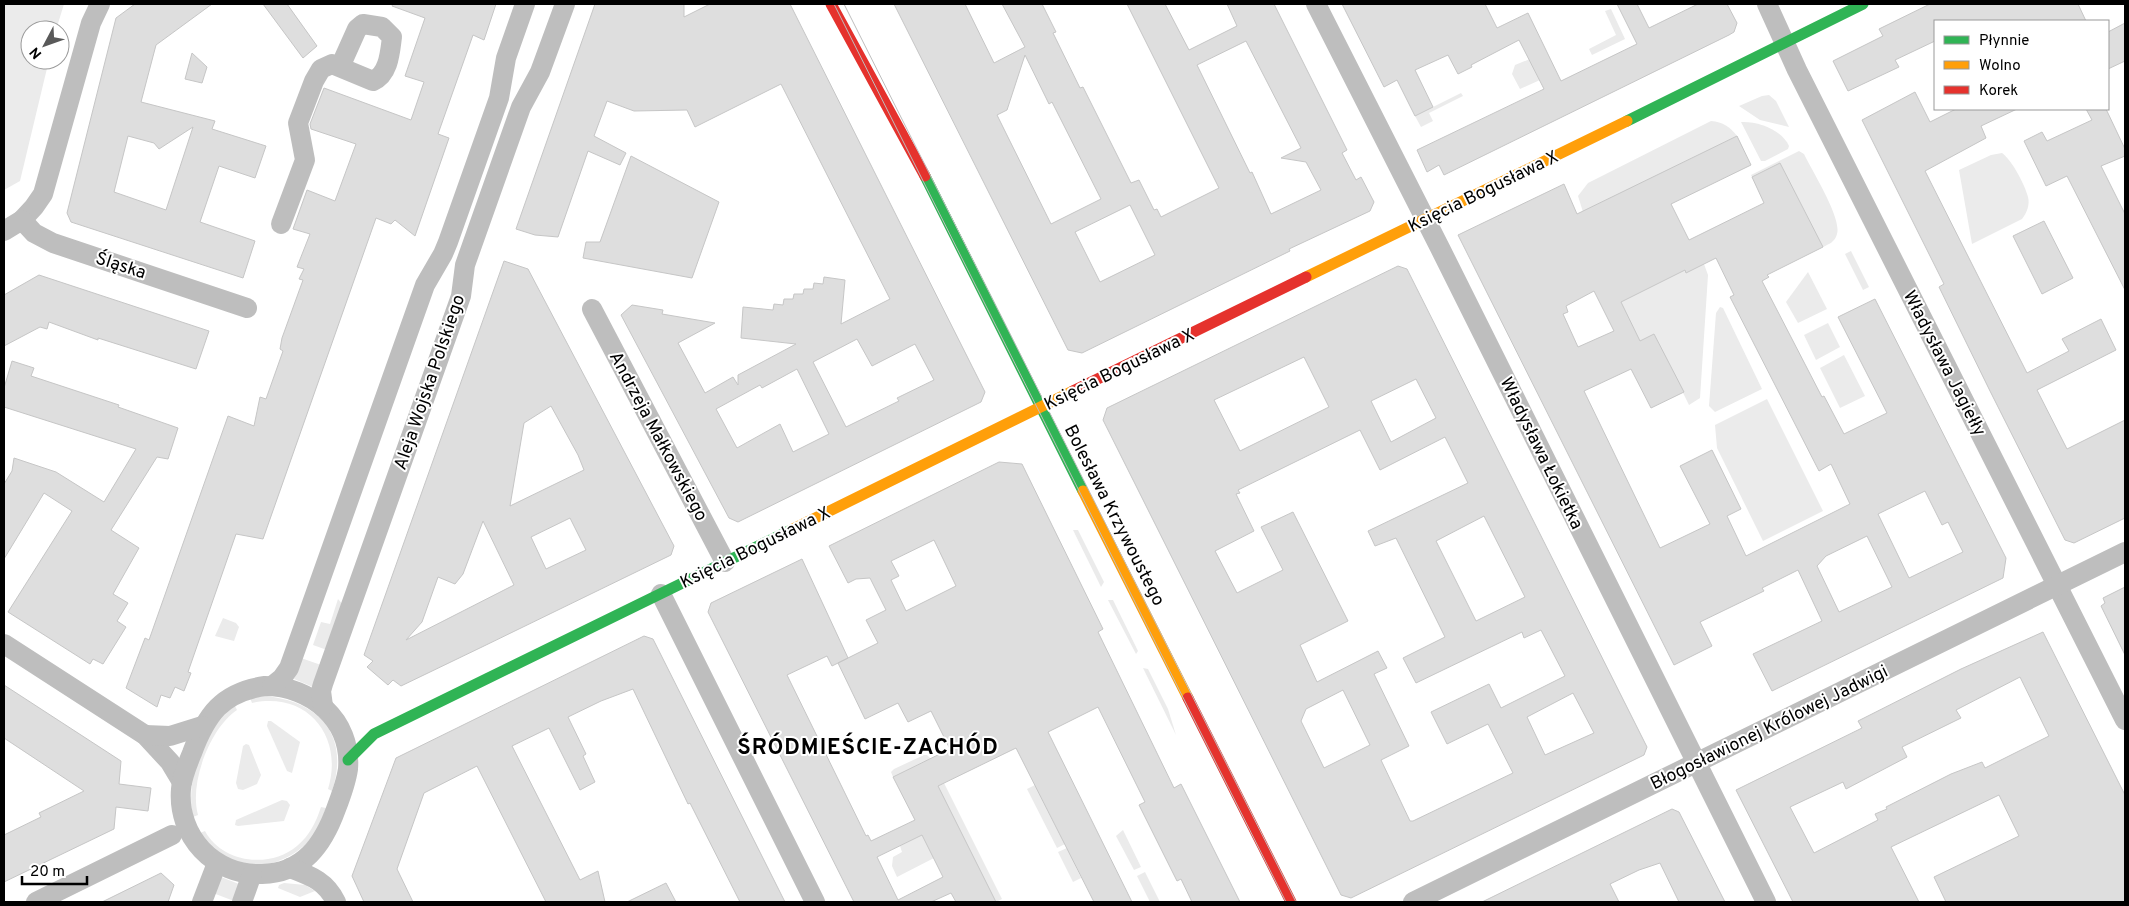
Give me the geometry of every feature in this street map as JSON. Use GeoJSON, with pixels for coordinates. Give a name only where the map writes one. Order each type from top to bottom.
{"type":"FeatureCollection","features":[{"type":"Feature","properties":{"kind":"street"},"geometry":{"type":"LineString","coordinates":[[4,231],[22,220],[43,194],[91,23],[100,4]]}},
{"type":"Feature","properties":{"kind":"street","name":"Aleja Wojska Polskiego"},"geometry":{"type":"LineString","coordinates":[[272,686],[282,678],[289,668],[425,285],[448,242],[499,98],[506,58],[525,4]]}},
{"type":"Feature","properties":{"kind":"street","name":"Aleja Wojska Polskiego"},"geometry":{"type":"LineString","coordinates":[[323,706],[321,691],[323,684],[460,296],[465,265],[524,101],[540,72],[565,4]]}},
{"type":"Feature","properties":{"kind":"street","name":"Bolesława Krzywoustego"},"geometry":{"type":"LineString","coordinates":[[831,4],[908,143],[1291,902]]}},
{"type":"Feature","properties":{"kind":"street","name":"Władysława Łokietka"},"geometry":{"type":"LineString","coordinates":[[1316,4],[1426,220],[1695,763],[1766,902]]}},
{"type":"Feature","properties":{"kind":"street","name":"Władysława Jagiełły"},"geometry":{"type":"LineString","coordinates":[[1767,4],[1784,42],[2125,720]]}},
{"type":"Feature","properties":{"kind":"street","name":"Księcia Bogusława X"},"geometry":{"type":"LineString","coordinates":[[348,760],[374,734],[1864,4]]}},
{"type":"Feature","properties":{"kind":"street"},"geometry":{"type":"LineString","coordinates":[[281,224],[305,160],[298,123],[311,90],[322,69],[332,64],[340,67]]}},
{"type":"Feature","properties":{"kind":"street","name":"Bolesława Krzywoustego"},"geometry":{"type":"LineString","coordinates":[[877,64],[908,143]]}},
{"type":"Feature","properties":{"kind":"street","name":"Śląska"},"geometry":{"type":"LineString","coordinates":[[22,220],[34,233],[54,243],[247,308]]}},
{"type":"Feature","properties":{"kind":"street","name":"Andrzeja Małkowskiego"},"geometry":{"type":"LineString","coordinates":[[592,309],[725,562]]}},
{"type":"Feature","properties":{"kind":"street","name":"Błogosławionej Królowej Jadwigi"},"geometry":{"type":"LineString","coordinates":[[1413,902],[2125,552]]}},
{"type":"Feature","properties":{"kind":"street"},"geometry":{"type":"LineString","coordinates":[[661,594],[815,902]]}},
{"type":"Feature","properties":{"kind":"street"},"geometry":{"type":"LineString","coordinates":[[4,644],[145,735],[170,762],[182,782]]}},
{"type":"Feature","properties":{"kind":"street"},"geometry":{"type":"LineString","coordinates":[[272,686],[298,691],[323,706],[337,723],[344,741],[348,760],[344,786],[326,834],[312,853],[290,868],[272,873],[252,874],[234,870],[217,863],[202,850],[187,829],[181,808],[182,782],[202,726],[212,712],[229,698],[251,688],[272,686]]}},
{"type":"Feature","properties":{"kind":"street"},"geometry":{"type":"LineString","coordinates":[[337,723],[374,734]]}},
{"type":"Feature","properties":{"kind":"street"},"geometry":{"type":"LineString","coordinates":[[145,735],[170,736],[202,726]]}},
{"type":"Feature","properties":{"kind":"street"},"geometry":{"type":"LineString","coordinates":[[36,902],[172,835]]}},
{"type":"Feature","properties":{"kind":"street"},"geometry":{"type":"LineString","coordinates":[[202,902],[217,863]]}},
{"type":"Feature","properties":{"kind":"street"},"geometry":{"type":"LineString","coordinates":[[290,868],[320,880],[330,891],[336,902]]}},
{"type":"Feature","properties":{"kind":"street"},"geometry":{"type":"LineString","coordinates":[[242,902],[252,874]]}},
{"type":"Feature","properties":{"kind":"shaded area"},"geometry":{"type":"Polygon","coordinates":[[[4,4],[64,4],[59,20],[20,20],[20,70],[47,70],[20,181],[4,190],[4,4]]]}},
{"type":"Feature","properties":{"kind":"shaded area"},"geometry":{"type":"Polygon","coordinates":[[[1611,9],[1625,39],[1592,55],[1589,49],[1616,35],[1605,11],[1611,9]]]}},
{"type":"Feature","properties":{"kind":"shaded area"},"geometry":{"type":"Polygon","coordinates":[[[1530,59],[1540,80],[1520,89],[1512,74],[1515,65],[1530,59]]]}},
{"type":"Feature","properties":{"kind":"shaded area"},"geometry":{"type":"Polygon","coordinates":[[[1461,93],[1463,96],[1429,113],[1433,121],[1421,127],[1415,116],[1461,93]]]}},
{"type":"Feature","properties":{"kind":"shaded area"},"geometry":{"type":"Polygon","coordinates":[[[1769,95],[1776,101],[1789,127],[1760,120],[1739,106],[1769,95]]]}},
{"type":"Feature","properties":{"kind":"shaded area"},"geometry":{"type":"Polygon","coordinates":[[[1711,121],[1726,125],[1737,136],[1583,212],[1578,196],[1588,183],[1711,121]]]}},
{"type":"Feature","properties":{"kind":"shaded area"},"geometry":{"type":"Polygon","coordinates":[[[1741,122],[1755,123],[1775,131],[1786,140],[1789,146],[1788,149],[1765,161],[1761,161],[1741,122]]]}},
{"type":"Feature","properties":{"kind":"shaded area"},"geometry":{"type":"Polygon","coordinates":[[[1799,151],[1804,154],[1835,217],[1836,237],[1832,242],[1823,247],[1780,163],[1752,177],[1751,175],[1799,151]]]}},
{"type":"Feature","properties":{"kind":"shaded area"},"geometry":{"type":"Polygon","coordinates":[[[2002,153],[2018,173],[2029,200],[2028,208],[2022,219],[1972,244],[1959,170],[1991,155],[2002,153]]]}},
{"type":"Feature","properties":{"kind":"shaded area"},"geometry":{"type":"Polygon","coordinates":[[[1851,251],[1869,287],[1863,290],[1845,254],[1851,251]]]}},
{"type":"Feature","properties":{"kind":"shaded area"},"geometry":{"type":"Polygon","coordinates":[[[1704,264],[1708,275],[1700,398],[1689,405],[1654,334],[1640,341],[1621,302],[1685,270],[1686,273],[1704,264]]]}},
{"type":"Feature","properties":{"kind":"shaded area"},"geometry":{"type":"Polygon","coordinates":[[[1808,272],[1827,309],[1798,323],[1786,302],[1808,272]]]}},
{"type":"Feature","properties":{"kind":"shaded area"},"geometry":{"type":"Polygon","coordinates":[[[1720,307],[1723,308],[1762,389],[1715,412],[1709,406],[1716,313],[1720,307]]]}},
{"type":"Feature","properties":{"kind":"shaded area"},"geometry":{"type":"Polygon","coordinates":[[[1828,323],[1840,347],[1816,360],[1804,335],[1828,323]]]}},
{"type":"Feature","properties":{"kind":"shaded area"},"geometry":{"type":"Polygon","coordinates":[[[1844,355],[1865,396],[1840,408],[1820,368],[1844,355]]]}},
{"type":"Feature","properties":{"kind":"shaded area"},"geometry":{"type":"Polygon","coordinates":[[[1767,399],[1823,511],[1763,541],[1717,448],[1715,425],[1767,399]]]}},
{"type":"Feature","properties":{"kind":"shaded area"},"geometry":{"type":"Polygon","coordinates":[[[1073,530],[1078,530],[1104,582],[1101,587],[1073,530]]]}},
{"type":"Feature","properties":{"kind":"shaded area"},"geometry":{"type":"Polygon","coordinates":[[[338,599],[343,605],[327,650],[313,645],[321,622],[330,624],[338,599]]]}},
{"type":"Feature","properties":{"kind":"shaded area"},"geometry":{"type":"Polygon","coordinates":[[[1108,600],[1113,600],[1138,651],[1136,654],[1108,600]]]}},
{"type":"Feature","properties":{"kind":"shaded area"},"geometry":{"type":"Polygon","coordinates":[[[223,618],[236,623],[239,627],[234,641],[215,636],[223,618]]]}},
{"type":"Feature","properties":{"kind":"shaded area"},"geometry":{"type":"Polygon","coordinates":[[[301,658],[321,665],[313,687],[294,679],[301,658]]]}},
{"type":"Feature","properties":{"kind":"shaded area"},"geometry":{"type":"Polygon","coordinates":[[[1143,668],[1148,669],[1168,709],[1176,735],[1143,668]]]}},
{"type":"Feature","properties":{"kind":"shaded area"},"geometry":{"type":"Polygon","coordinates":[[[265,696],[284,699],[301,705],[315,714],[326,725],[333,738],[337,754],[337,771],[332,791],[328,789],[332,770],[331,752],[326,736],[317,722],[305,711],[290,704],[272,701],[252,703],[250,698],[265,696]]]}},
{"type":"Feature","properties":{"kind":"shaded area"},"geometry":{"type":"Polygon","coordinates":[[[235,706],[237,710],[227,718],[218,730],[204,757],[196,788],[198,815],[193,817],[192,787],[194,771],[199,756],[214,728],[235,706]]]}},
{"type":"Feature","properties":{"kind":"shaded area"},"geometry":{"type":"Polygon","coordinates":[[[268,721],[271,721],[300,742],[292,773],[287,771],[267,726],[268,721]]]}},
{"type":"Feature","properties":{"kind":"shaded area"},"geometry":{"type":"Polygon","coordinates":[[[249,745],[261,775],[257,784],[243,790],[238,789],[236,783],[243,746],[249,745]]]}},
{"type":"Feature","properties":{"kind":"shaded area"},"geometry":{"type":"Polygon","coordinates":[[[927,755],[933,761],[1002,899],[996,902],[925,761],[893,777],[891,772],[894,769],[927,755]]]}},
{"type":"Feature","properties":{"kind":"shaded area"},"geometry":{"type":"Polygon","coordinates":[[[1035,785],[1065,844],[1057,848],[1027,789],[1035,785]]]}},
{"type":"Feature","properties":{"kind":"shaded area"},"geometry":{"type":"Polygon","coordinates":[[[282,800],[287,801],[290,805],[284,821],[235,825],[236,820],[282,800]]]}},
{"type":"Feature","properties":{"kind":"shaded area"},"geometry":{"type":"Polygon","coordinates":[[[321,807],[326,808],[323,818],[308,842],[288,857],[264,865],[240,864],[229,859],[200,833],[205,831],[213,842],[234,856],[261,860],[274,858],[286,853],[302,842],[312,828],[321,807]]]}},
{"type":"Feature","properties":{"kind":"shaded area"},"geometry":{"type":"Polygon","coordinates":[[[1123,830],[1141,867],[1134,870],[1116,836],[1123,830]]]}},
{"type":"Feature","properties":{"kind":"shaded area"},"geometry":{"type":"Polygon","coordinates":[[[922,835],[934,858],[897,877],[892,866],[893,857],[902,852],[900,846],[922,835]]]}},
{"type":"Feature","properties":{"kind":"shaded area"},"geometry":{"type":"Polygon","coordinates":[[[1067,848],[1081,878],[1073,882],[1058,852],[1067,848]]]}},
{"type":"Feature","properties":{"kind":"shaded area"},"geometry":{"type":"Polygon","coordinates":[[[1145,872],[1160,902],[1150,902],[1137,876],[1145,872]]]}},
{"type":"Feature","properties":{"kind":"shaded area"},"geometry":{"type":"Polygon","coordinates":[[[221,877],[239,884],[234,901],[213,893],[221,877]]]}},
{"type":"Feature","properties":{"kind":"shaded area"},"geometry":{"type":"Polygon","coordinates":[[[284,883],[305,885],[315,891],[300,897],[278,888],[279,885],[284,883]]]}},
{"type":"Feature","properties":{"kind":"building"},"geometry":{"type":"Polygon","coordinates":[[[135,4],[212,4],[156,45],[141,102],[215,121],[212,129],[266,146],[255,178],[219,166],[200,222],[255,241],[243,278],[71,222],[67,213],[116,18],[135,4]],[[193,127],[159,149],[154,143],[128,136],[114,192],[166,210],[193,127]]]}},
{"type":"Feature","properties":{"kind":"building"},"geometry":{"type":"Polygon","coordinates":[[[263,4],[287,4],[317,46],[303,58],[263,4]]]}},
{"type":"Feature","properties":{"kind":"building"},"geometry":{"type":"Polygon","coordinates":[[[393,4],[496,4],[484,40],[473,35],[438,134],[449,138],[415,236],[395,220],[391,224],[376,218],[263,539],[236,534],[188,672],[191,673],[184,691],[175,687],[170,698],[161,695],[157,707],[126,688],[145,638],[149,640],[228,416],[254,426],[260,397],[266,399],[283,351],[280,349],[282,338],[303,280],[299,279],[304,269],[297,267],[310,234],[293,229],[307,190],[335,201],[356,144],[311,129],[310,124],[324,88],[411,120],[424,82],[405,76],[425,18],[392,6],[393,4]]]}},
{"type":"Feature","properties":{"kind":"building"},"geometry":{"type":"Polygon","coordinates":[[[595,4],[684,4],[684,17],[710,4],[790,4],[985,392],[981,402],[738,522],[729,518],[621,315],[632,305],[663,310],[662,314],[715,323],[678,343],[705,393],[733,377],[738,385],[738,375],[796,344],[741,338],[743,307],[773,310],[774,304],[783,305],[784,299],[793,299],[794,294],[803,294],[804,289],[813,289],[814,283],[823,284],[824,277],[845,280],[841,324],[890,299],[781,84],[695,127],[687,110],[634,111],[607,101],[594,136],[626,153],[620,165],[588,151],[558,237],[535,235],[516,229],[595,4]],[[857,339],[813,362],[846,427],[899,401],[897,398],[934,380],[915,344],[872,366],[857,339]],[[797,369],[762,388],[760,385],[716,409],[737,448],[780,424],[793,452],[829,434],[797,369]]]}},
{"type":"Feature","properties":{"kind":"building"},"geometry":{"type":"Polygon","coordinates":[[[894,4],[965,4],[994,63],[1025,47],[1002,4],[1042,4],[1056,32],[1053,33],[1080,88],[1083,87],[1131,183],[1139,180],[1154,210],[1157,209],[1161,217],[1219,188],[1127,4],[1165,4],[1189,50],[1237,26],[1227,4],[1274,4],[1347,150],[1342,153],[1356,180],[1361,177],[1374,202],[1370,211],[1289,249],[1290,251],[1082,353],[1068,350],[894,4]],[[1246,41],[1197,65],[1250,173],[1252,172],[1271,214],[1321,190],[1306,162],[1281,158],[1301,148],[1246,41]],[[1025,55],[1007,110],[997,115],[1051,224],[1101,199],[1052,102],[1049,104],[1025,55]],[[1130,205],[1075,232],[1100,282],[1155,255],[1130,205]]]}},
{"type":"Feature","properties":{"kind":"building"},"geometry":{"type":"Polygon","coordinates":[[[1342,4],[1485,4],[1497,28],[1528,13],[1561,81],[1637,44],[1617,4],[1637,4],[1649,28],[1698,4],[1727,4],[1737,23],[1734,32],[1729,35],[1444,175],[1439,165],[1427,172],[1417,150],[1544,89],[1519,40],[1471,65],[1472,67],[1458,74],[1448,55],[1415,70],[1433,107],[1415,116],[1397,80],[1384,87],[1342,4]]]}},
{"type":"Feature","properties":{"kind":"building"},"geometry":{"type":"Polygon","coordinates":[[[1930,4],[2078,4],[2086,20],[1934,20],[1934,41],[1895,60],[1899,67],[1848,91],[1833,61],[1883,36],[1879,29],[1930,4]]]}},
{"type":"Feature","properties":{"kind":"building"},"geometry":{"type":"Polygon","coordinates":[[[2125,23],[2125,61],[2109,69],[2109,31],[2125,23]]]}},
{"type":"Feature","properties":{"kind":"building"},"geometry":{"type":"Polygon","coordinates":[[[192,53],[207,67],[202,83],[185,79],[192,53]]]}},
{"type":"Feature","properties":{"kind":"building"},"geometry":{"type":"Polygon","coordinates":[[[1915,92],[1930,122],[1954,110],[2015,110],[1981,126],[1986,138],[1925,171],[2027,373],[2069,351],[2062,339],[2101,319],[2116,350],[2037,390],[2067,449],[2125,420],[2125,518],[2074,543],[2065,540],[1939,287],[1944,284],[1862,120],[1915,92]]]}},
{"type":"Feature","properties":{"kind":"building"},"geometry":{"type":"Polygon","coordinates":[[[2087,110],[2106,110],[2125,149],[2125,156],[2101,166],[2125,214],[2125,290],[2067,176],[2046,186],[2024,141],[2042,132],[2047,141],[2092,120],[2087,110]]]}},
{"type":"Feature","properties":{"kind":"building"},"geometry":{"type":"Polygon","coordinates":[[[1737,136],[1751,165],[1671,204],[1689,240],[1764,203],[1752,177],[1780,163],[1823,247],[1767,275],[1769,277],[1762,281],[1822,397],[1824,396],[1844,434],[1887,413],[1838,317],[1875,299],[2006,558],[2003,578],[1772,691],[1753,654],[1822,621],[1798,570],[1762,588],[1764,591],[1700,622],[1712,646],[1674,665],[1458,235],[1564,184],[1577,214],[1737,136]],[[1716,258],[1686,273],[1685,270],[1621,302],[1640,341],[1654,334],[1684,392],[1651,408],[1631,369],[1584,391],[1660,548],[1710,524],[1680,466],[1712,450],[1741,509],[1727,516],[1746,556],[1850,504],[1831,464],[1819,471],[1730,297],[1734,295],[1716,258]],[[1594,291],[1566,306],[1568,312],[1563,314],[1578,347],[1614,331],[1594,291]],[[1925,491],[1878,514],[1909,578],[1963,552],[1948,522],[1942,525],[1925,491]],[[1867,536],[1826,556],[1817,566],[1839,612],[1892,587],[1867,536]]]}},
{"type":"Feature","properties":{"kind":"building"},"geometry":{"type":"Polygon","coordinates":[[[631,156],[719,202],[692,278],[583,258],[586,242],[600,242],[631,156]]]}},
{"type":"Feature","properties":{"kind":"building"},"geometry":{"type":"Polygon","coordinates":[[[2044,221],[2073,278],[2042,294],[2013,236],[2044,221]]]}},
{"type":"Feature","properties":{"kind":"building"},"geometry":{"type":"Polygon","coordinates":[[[504,261],[528,269],[674,546],[671,555],[401,686],[393,680],[388,685],[367,667],[373,661],[364,655],[504,261]],[[551,406],[524,423],[510,506],[584,470],[578,455],[551,406]],[[570,518],[531,537],[546,569],[586,550],[570,518]],[[483,521],[463,574],[455,584],[438,577],[422,622],[406,640],[514,585],[483,521]]]}},
{"type":"Feature","properties":{"kind":"building"},"geometry":{"type":"Polygon","coordinates":[[[1398,266],[1407,269],[1647,747],[1644,755],[1351,898],[1341,895],[1103,420],[1107,408],[1398,266]],[[1304,357],[1214,400],[1240,451],[1329,407],[1304,357]],[[1416,379],[1371,401],[1391,442],[1436,418],[1416,379]],[[1360,430],[1238,490],[1240,493],[1236,494],[1254,531],[1215,551],[1237,593],[1283,570],[1261,527],[1293,512],[1348,621],[1300,645],[1317,682],[1378,651],[1387,668],[1374,674],[1409,746],[1381,760],[1410,821],[1513,773],[1488,724],[1447,744],[1431,712],[1489,684],[1501,708],[1565,676],[1541,630],[1524,638],[1522,632],[1416,683],[1403,658],[1445,637],[1396,538],[1375,546],[1368,531],[1468,483],[1445,437],[1380,470],[1360,430]],[[1484,516],[1436,541],[1476,621],[1525,597],[1484,516]],[[1343,690],[1306,709],[1301,721],[1324,768],[1370,745],[1343,690]],[[1573,693],[1527,717],[1545,755],[1594,733],[1573,693]]]}},
{"type":"Feature","properties":{"kind":"building"},"geometry":{"type":"Polygon","coordinates":[[[39,275],[209,331],[196,369],[98,338],[98,340],[49,322],[47,329],[40,327],[4,346],[4,295],[39,275]]]}},
{"type":"Feature","properties":{"kind":"building"},"geometry":{"type":"Polygon","coordinates":[[[12,361],[34,368],[31,376],[119,405],[118,407],[178,428],[168,459],[157,457],[111,530],[139,548],[113,594],[128,603],[117,621],[126,627],[103,664],[93,659],[90,664],[8,612],[72,511],[44,493],[4,559],[4,484],[12,471],[14,458],[56,472],[104,502],[136,449],[4,407],[4,388],[12,361]]]}},
{"type":"Feature","properties":{"kind":"building"},"geometry":{"type":"Polygon","coordinates":[[[999,462],[1022,464],[1103,629],[1098,632],[1174,788],[1181,784],[1240,902],[1192,902],[1181,879],[1177,881],[1139,805],[1145,802],[1098,707],[1048,732],[1132,902],[1094,902],[1016,748],[938,786],[996,902],[956,902],[951,893],[931,902],[854,902],[708,612],[711,603],[802,559],[848,658],[878,643],[866,620],[886,610],[870,578],[856,579],[848,583],[829,546],[999,462]],[[934,540],[891,561],[899,576],[891,580],[906,611],[956,586],[934,540]],[[827,656],[787,675],[866,836],[868,835],[871,841],[915,820],[893,777],[950,749],[931,711],[908,722],[898,703],[865,719],[838,663],[832,666],[827,656]],[[922,835],[877,857],[898,900],[943,877],[922,835]]]}},
{"type":"Feature","properties":{"kind":"building"},"geometry":{"type":"Polygon","coordinates":[[[2125,587],[2125,655],[2101,606],[2105,603],[2103,598],[2125,587]]]}},
{"type":"Feature","properties":{"kind":"building"},"geometry":{"type":"Polygon","coordinates":[[[2043,632],[2125,795],[2125,902],[1946,902],[1934,877],[2019,836],[1999,795],[1891,847],[1919,902],[1793,902],[1736,790],[1862,728],[1858,721],[1961,669],[2043,632]],[[2020,677],[1956,710],[1961,718],[1902,747],[1907,757],[1846,789],[1843,782],[1790,807],[1814,853],[1878,820],[1875,814],[1887,809],[1886,807],[1951,774],[1982,762],[1985,768],[2049,736],[2020,677]]]}},
{"type":"Feature","properties":{"kind":"building"},"geometry":{"type":"Polygon","coordinates":[[[644,636],[653,639],[785,902],[740,902],[690,803],[688,804],[633,689],[601,701],[568,717],[586,754],[583,756],[595,782],[580,790],[549,728],[512,746],[580,880],[598,871],[605,902],[546,902],[477,766],[424,793],[397,869],[413,902],[364,902],[352,876],[396,758],[644,636]]]}},
{"type":"Feature","properties":{"kind":"building"},"geometry":{"type":"Polygon","coordinates":[[[4,685],[121,761],[119,784],[151,788],[148,811],[116,807],[114,829],[4,882],[4,835],[41,817],[39,813],[84,791],[4,738],[4,685]]]}},
{"type":"Feature","properties":{"kind":"building"},"geometry":{"type":"Polygon","coordinates":[[[1672,809],[1679,812],[1725,902],[1679,902],[1660,863],[1639,870],[1610,884],[1619,902],[1482,902],[1672,809]]]}},
{"type":"Feature","properties":{"kind":"building"},"geometry":{"type":"Polygon","coordinates":[[[161,873],[174,885],[168,902],[102,902],[161,873]]]}},
{"type":"Feature","properties":{"kind":"building"},"geometry":{"type":"Polygon","coordinates":[[[666,883],[676,902],[627,902],[666,883]]]}},
{"type":"Feature","properties":{"kind":"tram line"},"geometry":{"type":"LineString","coordinates":[[834,4],[1286,902]]}},
{"type":"Feature","properties":{"kind":"tram line"},"geometry":{"type":"LineString","coordinates":[[844,4],[1296,902]]}},
{"type":"Feature","properties":{"kind":"traffic: fast"},"geometry":{"type":"LineString","coordinates":[[1627,121],[1863,4]]}},
{"type":"Feature","properties":{"kind":"traffic: fast"},"geometry":{"type":"LineString","coordinates":[[925,176],[1083,491]]}},
{"type":"Feature","properties":{"kind":"traffic: fast"},"geometry":{"type":"LineString","coordinates":[[348,760],[374,734],[791,530]]}},
{"type":"Feature","properties":{"kind":"traffic: slow"},"geometry":{"type":"LineString","coordinates":[[1306,277],[1627,121]]}},
{"type":"Feature","properties":{"kind":"traffic: slow"},"geometry":{"type":"LineString","coordinates":[[791,530],[1073,391]]}},
{"type":"Feature","properties":{"kind":"traffic: slow"},"geometry":{"type":"LineString","coordinates":[[1083,491],[1188,698]]}},
{"type":"Feature","properties":{"kind":"traffic: jam"},"geometry":{"type":"LineString","coordinates":[[831,4],[925,176]]}},
{"type":"Feature","properties":{"kind":"traffic: jam"},"geometry":{"type":"LineString","coordinates":[[1073,391],[1306,277]]}},
{"type":"Feature","properties":{"kind":"traffic: jam"},"geometry":{"type":"LineString","coordinates":[[1188,698],[1291,902]]}},
{"type":"Feature","properties":{"kind":"district","name":"ŚRÓDMIEŚCIE-ZACHÓD"},"geometry":{"type":"Point","coordinates":[868,746]}}]}
